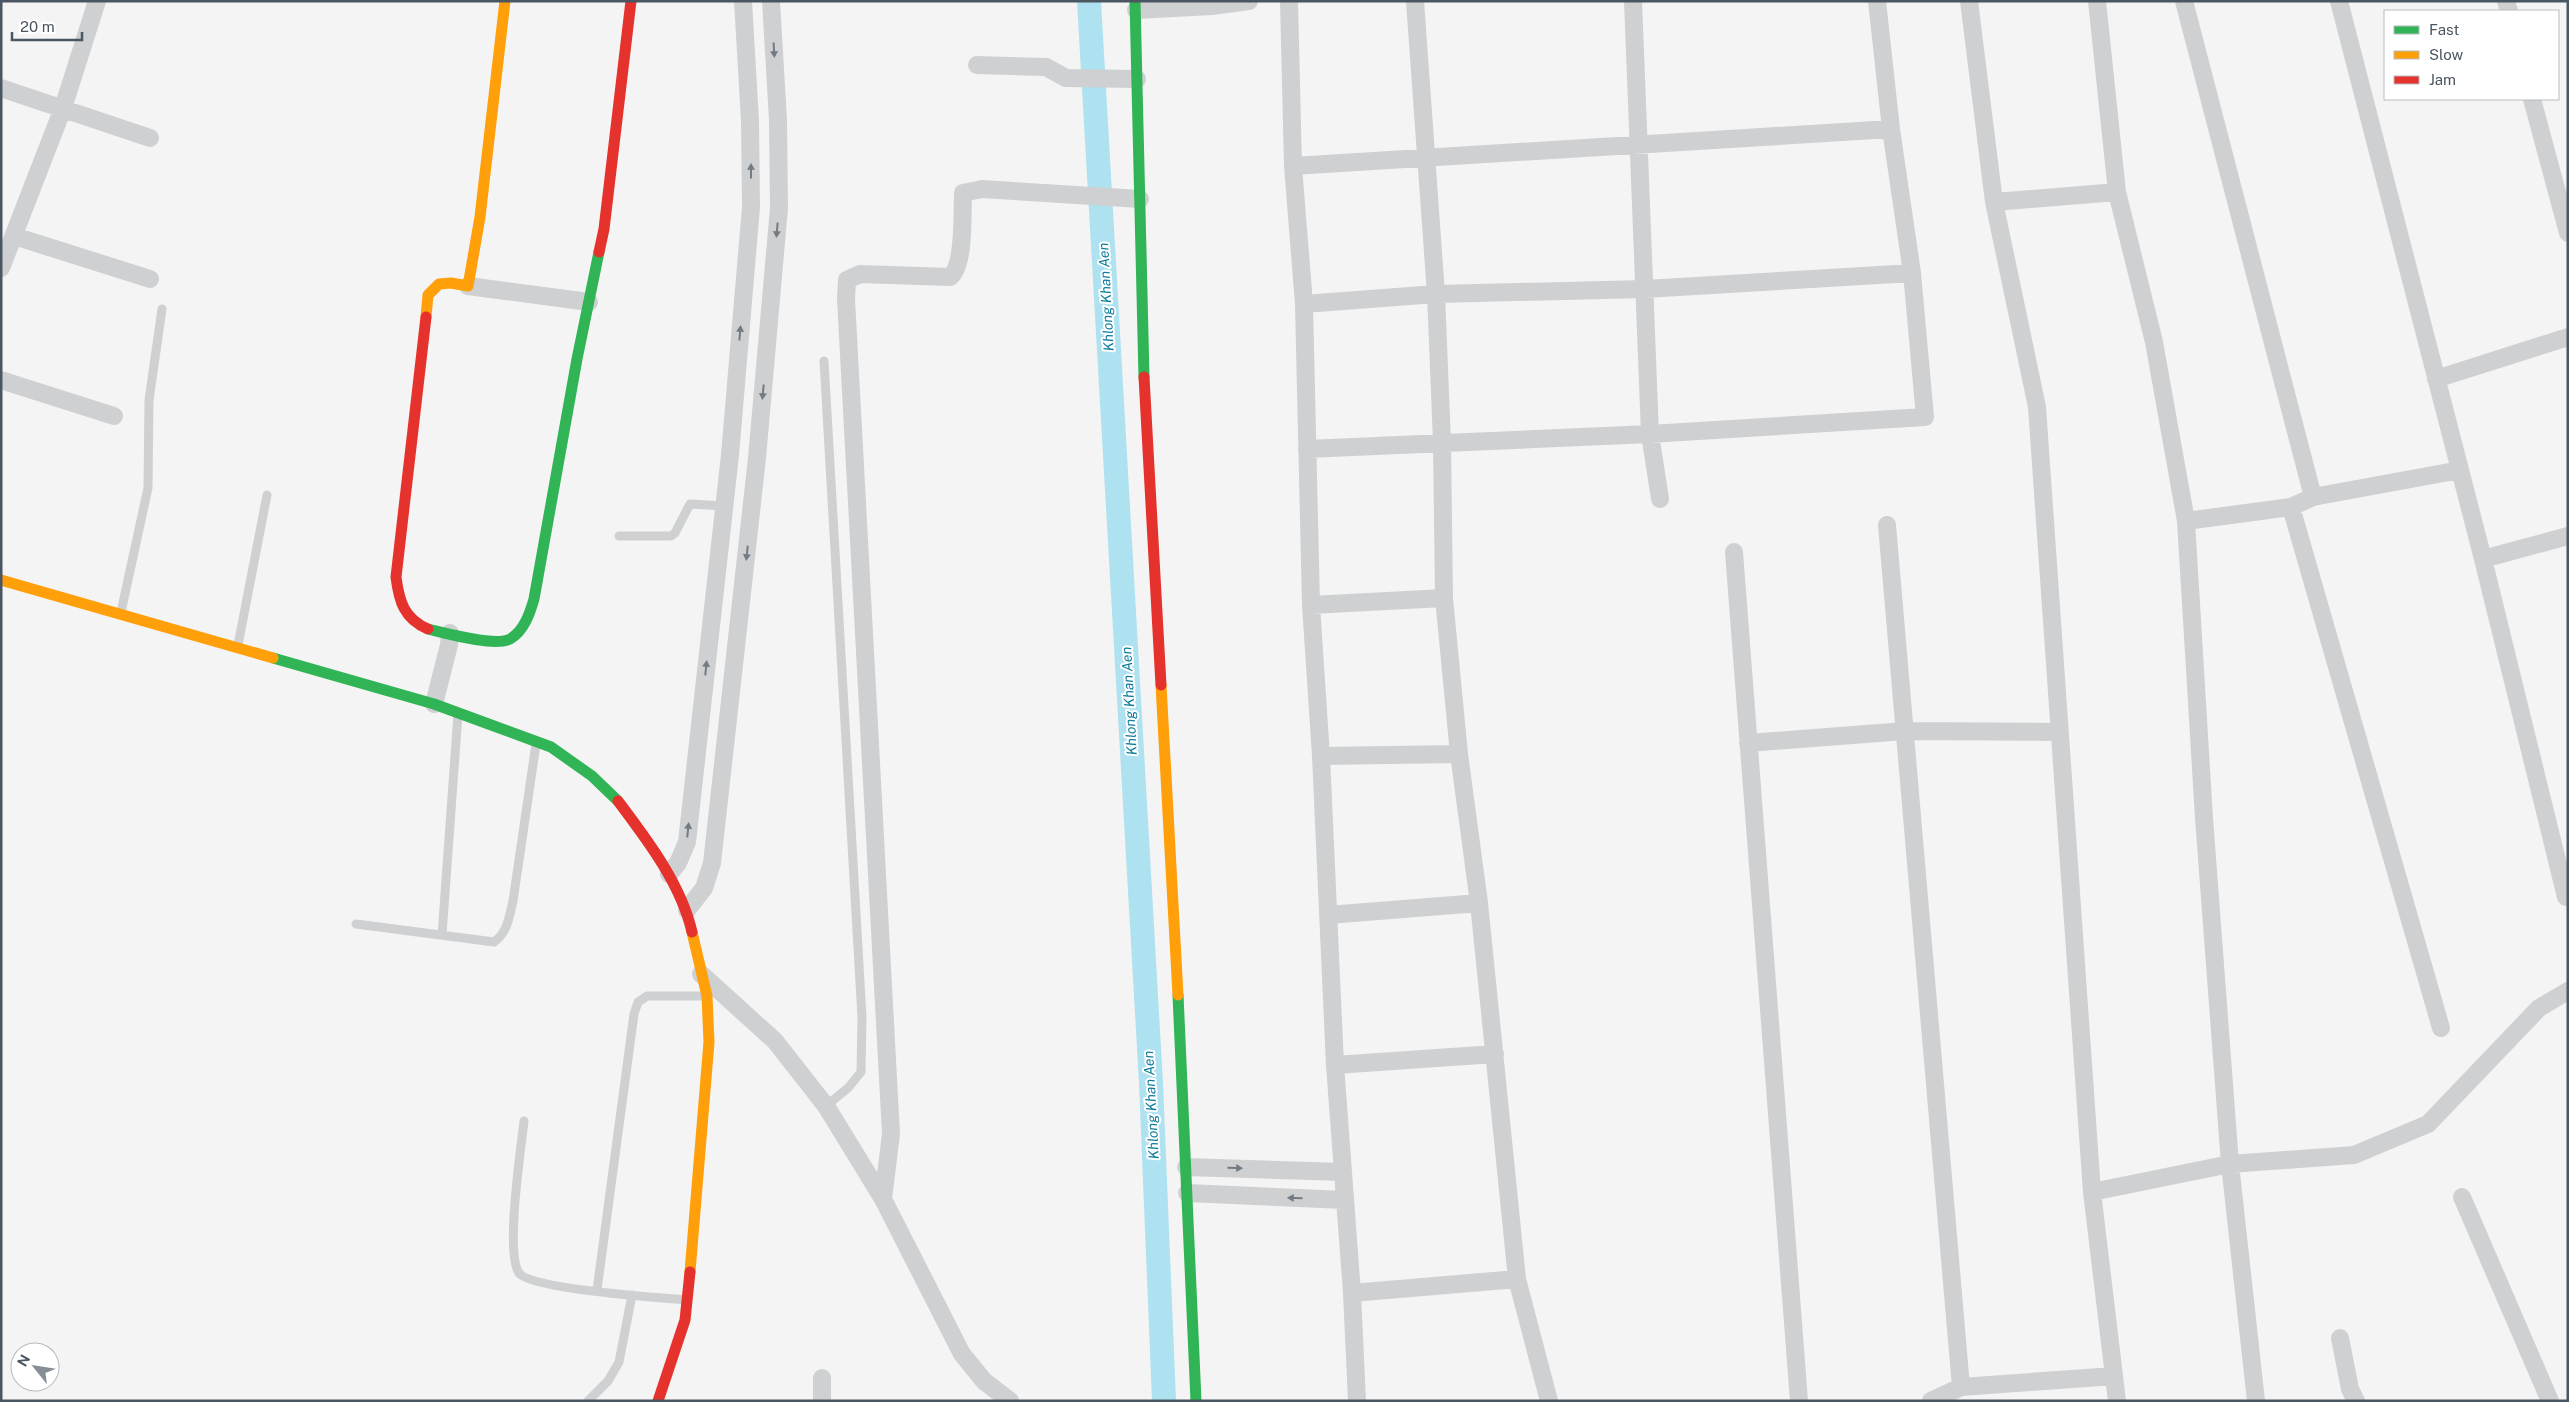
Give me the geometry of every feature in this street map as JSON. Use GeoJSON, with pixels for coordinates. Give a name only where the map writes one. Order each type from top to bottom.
{"type":"FeatureCollection","features":[{"type":"Feature","properties":{"kind":"street"},"geometry":{"type":"LineString","coordinates":[[1,268],[63,108],[97,1]]}},
{"type":"Feature","properties":{"kind":"street"},"geometry":{"type":"LineString","coordinates":[[468,286],[480,217],[505,1]]}},
{"type":"Feature","properties":{"kind":"street"},"geometry":{"type":"LineString","coordinates":[[589,302],[451,283],[439,284],[428,295],[396,577],[399,601],[411,619],[429,630],[480,640],[504,641],[518,631],[532,608],[604,229],[631,1]]}},
{"type":"Feature","properties":{"kind":"street"},"geometry":{"type":"LineString","coordinates":[[669,874],[678,864],[687,842],[730,455],[751,207],[750,121],[743,1]]}},
{"type":"Feature","properties":{"kind":"street"},"geometry":{"type":"LineString","coordinates":[[687,910],[704,888],[712,863],[757,458],[779,208],[778,120],[771,1]]}},
{"type":"Feature","properties":{"kind":"street"},"geometry":{"type":"LineString","coordinates":[[1196,1401],[1186,1167],[1145,405],[1140,199],[1129,80],[1136,6],[1212,6],[1249,1]]}},
{"type":"Feature","properties":{"kind":"street"},"geometry":{"type":"LineString","coordinates":[[1289,1],[1293,166],[1304,304],[1311,605],[1321,756],[1335,1065],[1352,1292],[1357,1401]]}},
{"type":"Feature","properties":{"kind":"street"},"geometry":{"type":"LineString","coordinates":[[1415,1],[1436,294],[1442,442],[1444,598],[1459,754],[1479,903],[1517,1279],[1549,1401]]}},
{"type":"Feature","properties":{"kind":"street"},"geometry":{"type":"LineString","coordinates":[[1633,1],[1650,434],[1660,499]]}},
{"type":"Feature","properties":{"kind":"street"},"geometry":{"type":"LineString","coordinates":[[1307,448],[1650,434],[1925,417],[1912,274],[1891,129],[1877,1]]}},
{"type":"Feature","properties":{"kind":"street"},"geometry":{"type":"LineString","coordinates":[[1969,1],[1994,202],[2036,407],[2092,1192],[2117,1401]]}},
{"type":"Feature","properties":{"kind":"street"},"geometry":{"type":"LineString","coordinates":[[2097,1],[2117,192],[2154,342],[2186,521],[2204,818],[2230,1164],[2256,1401]]}},
{"type":"Feature","properties":{"kind":"street"},"geometry":{"type":"LineString","coordinates":[[2184,1],[2313,497]]}},
{"type":"Feature","properties":{"kind":"street"},"geometry":{"type":"LineString","coordinates":[[2339,1],[2483,559],[2566,897]]}},
{"type":"Feature","properties":{"kind":"street"},"geometry":{"type":"LineString","coordinates":[[977,65],[1046,67],[1066,78],[1129,80]]}},
{"type":"Feature","properties":{"kind":"street"},"geometry":{"type":"LineString","coordinates":[[1,88],[150,138]]}},
{"type":"Feature","properties":{"kind":"street"},"geometry":{"type":"LineString","coordinates":[[2532,100],[2568,232]]}},
{"type":"Feature","properties":{"kind":"street"},"geometry":{"type":"LineString","coordinates":[[1293,166],[1891,129]]}},
{"type":"Feature","properties":{"kind":"street"},"geometry":{"type":"LineString","coordinates":[[883,1199],[892,1134],[847,280],[860,274],[950,277],[955,273],[960,260],[963,193],[982,189],[1140,199]]}},
{"type":"Feature","properties":{"kind":"street"},"geometry":{"type":"LineString","coordinates":[[1994,202],[2117,192]]}},
{"type":"Feature","properties":{"kind":"street"},"geometry":{"type":"LineString","coordinates":[[751,207],[779,208]]}},
{"type":"Feature","properties":{"kind":"street"},"geometry":{"type":"LineString","coordinates":[[14,236],[150,279]]}},
{"type":"Feature","properties":{"kind":"street"},"geometry":{"type":"LineString","coordinates":[[1304,304],[1436,294],[1645,289],[1912,274]]}},
{"type":"Feature","properties":{"kind":"street"},"geometry":{"type":"LineString","coordinates":[[2436,379],[2568,337]]}},
{"type":"Feature","properties":{"kind":"street"},"geometry":{"type":"LineString","coordinates":[[1,380],[114,416]]}},
{"type":"Feature","properties":{"kind":"street"},"geometry":{"type":"LineString","coordinates":[[730,455],[757,458]]}},
{"type":"Feature","properties":{"kind":"street"},"geometry":{"type":"LineString","coordinates":[[2186,521],[2291,507],[2313,497],[2460,470]]}},
{"type":"Feature","properties":{"kind":"street"},"geometry":{"type":"LineString","coordinates":[[2291,507],[2441,1028]]}},
{"type":"Feature","properties":{"kind":"street"},"geometry":{"type":"LineString","coordinates":[[1887,525],[1961,1387]]}},
{"type":"Feature","properties":{"kind":"street"},"geometry":{"type":"LineString","coordinates":[[2483,559],[2568,536]]}},
{"type":"Feature","properties":{"kind":"street"},"geometry":{"type":"LineString","coordinates":[[1734,552],[1799,1401]]}},
{"type":"Feature","properties":{"kind":"street"},"geometry":{"type":"LineString","coordinates":[[1,580],[458,712],[551,747],[592,776],[618,802],[669,874],[687,910],[707,996],[709,1042],[688,1300],[682,1328],[660,1400]]}},
{"type":"Feature","properties":{"kind":"street"},"geometry":{"type":"LineString","coordinates":[[1311,605],[1444,598]]}},
{"type":"Feature","properties":{"kind":"street"},"geometry":{"type":"LineString","coordinates":[[434,704],[449,645],[450,633]]}},
{"type":"Feature","properties":{"kind":"street"},"geometry":{"type":"LineString","coordinates":[[1748,743],[1905,731],[2059,732]]}},
{"type":"Feature","properties":{"kind":"street"},"geometry":{"type":"LineString","coordinates":[[1321,756],[1459,754]]}},
{"type":"Feature","properties":{"kind":"street"},"geometry":{"type":"LineString","coordinates":[[1328,915],[1479,903]]}},
{"type":"Feature","properties":{"kind":"street"},"geometry":{"type":"LineString","coordinates":[[701,973],[775,1041],[826,1106],[883,1199],[962,1354],[984,1381],[1010,1401]]}},
{"type":"Feature","properties":{"kind":"street"},"geometry":{"type":"LineString","coordinates":[[2092,1192],[2230,1164],[2354,1155],[2428,1124],[2539,1008],[2568,991]]}},
{"type":"Feature","properties":{"kind":"street"},"geometry":{"type":"LineString","coordinates":[[1335,1065],[1495,1054]]}},
{"type":"Feature","properties":{"kind":"street"},"geometry":{"type":"LineString","coordinates":[[1186,1167],[1343,1172]]}},
{"type":"Feature","properties":{"kind":"street"},"geometry":{"type":"LineString","coordinates":[[1187,1193],[1344,1200]]}},
{"type":"Feature","properties":{"kind":"street"},"geometry":{"type":"LineString","coordinates":[[2462,1197],[2550,1401]]}},
{"type":"Feature","properties":{"kind":"street"},"geometry":{"type":"LineString","coordinates":[[1352,1292],[1517,1279]]}},
{"type":"Feature","properties":{"kind":"street"},"geometry":{"type":"LineString","coordinates":[[2340,1338],[2350,1389],[2356,1401]]}},
{"type":"Feature","properties":{"kind":"street"},"geometry":{"type":"LineString","coordinates":[[1931,1401],[1961,1387],[2114,1376]]}},
{"type":"Feature","properties":{"kind":"street"},"geometry":{"type":"LineString","coordinates":[[822,1378],[822,1401]]}},
{"type":"Feature","properties":{"kind":"lane"},"geometry":{"type":"LineString","coordinates":[[120,615],[148,488],[149,400],[162,309]]}},
{"type":"Feature","properties":{"kind":"lane"},"geometry":{"type":"LineString","coordinates":[[824,361],[862,1017],[861,1072],[848,1088],[826,1106]]}},
{"type":"Feature","properties":{"kind":"lane"},"geometry":{"type":"LineString","coordinates":[[237,648],[266,495]]}},
{"type":"Feature","properties":{"kind":"lane"},"geometry":{"type":"LineString","coordinates":[[619,536],[671,536],[690,504],[724,506]]}},
{"type":"Feature","properties":{"kind":"lane"},"geometry":{"type":"LineString","coordinates":[[442,935],[458,712]]}},
{"type":"Feature","properties":{"kind":"lane"},"geometry":{"type":"LineString","coordinates":[[356,924],[494,942],[508,926],[536,741]]}},
{"type":"Feature","properties":{"kind":"lane"},"geometry":{"type":"LineString","coordinates":[[597,1290],[634,1014],[638,1002],[647,996],[707,996]]}},
{"type":"Feature","properties":{"kind":"lane"},"geometry":{"type":"LineString","coordinates":[[524,1121],[515,1192],[514,1233],[518,1271],[523,1277],[534,1282],[632,1295],[688,1300]]}},
{"type":"Feature","properties":{"kind":"lane"},"geometry":{"type":"LineString","coordinates":[[588,1401],[608,1381],[619,1362],[632,1295]]}},
{"type":"Feature","properties":{"kind":"waterway","name":"Khlong Khan Aen"},"geometry":{"type":"LineString","coordinates":[[1089,1],[1151,1083],[1164,1401]]}},
{"type":"Feature","properties":{"kind":"traffic: fast"},"geometry":{"type":"LineString","coordinates":[[1135,1],[1144,377]]}},
{"type":"Feature","properties":{"kind":"traffic: fast"},"geometry":{"type":"LineString","coordinates":[[428,629],[482,640],[503,641],[515,636],[523,627],[528,616],[534,599],[577,359],[599,252]]}},
{"type":"Feature","properties":{"kind":"traffic: fast"},"geometry":{"type":"LineString","coordinates":[[273,658],[434,704],[551,747],[592,776],[618,801]]}},
{"type":"Feature","properties":{"kind":"traffic: fast"},"geometry":{"type":"LineString","coordinates":[[1178,995],[1196,1401]]}},
{"type":"Feature","properties":{"kind":"traffic: slow"},"geometry":{"type":"LineString","coordinates":[[426,317],[428,295],[439,284],[451,283],[468,286],[480,217],[505,1]]}},
{"type":"Feature","properties":{"kind":"traffic: slow"},"geometry":{"type":"LineString","coordinates":[[1,580],[273,658]]}},
{"type":"Feature","properties":{"kind":"traffic: slow"},"geometry":{"type":"LineString","coordinates":[[1161,685],[1178,995]]}},
{"type":"Feature","properties":{"kind":"traffic: slow"},"geometry":{"type":"LineString","coordinates":[[690,1272],[709,1042],[707,996],[692,932]]}},
{"type":"Feature","properties":{"kind":"traffic: jam"},"geometry":{"type":"LineString","coordinates":[[599,252],[604,229],[631,1]]}},
{"type":"Feature","properties":{"kind":"traffic: jam"},"geometry":{"type":"LineString","coordinates":[[426,317],[396,577],[404,608],[413,620],[428,629]]}},
{"type":"Feature","properties":{"kind":"traffic: jam"},"geometry":{"type":"LineString","coordinates":[[1144,377],[1161,685]]}},
{"type":"Feature","properties":{"kind":"traffic: jam"},"geometry":{"type":"LineString","coordinates":[[618,801],[652,847],[672,880],[687,914],[692,932]]}},
{"type":"Feature","properties":{"kind":"traffic: jam"},"geometry":{"type":"LineString","coordinates":[[658,1401],[685,1320],[690,1272]]}}]}
